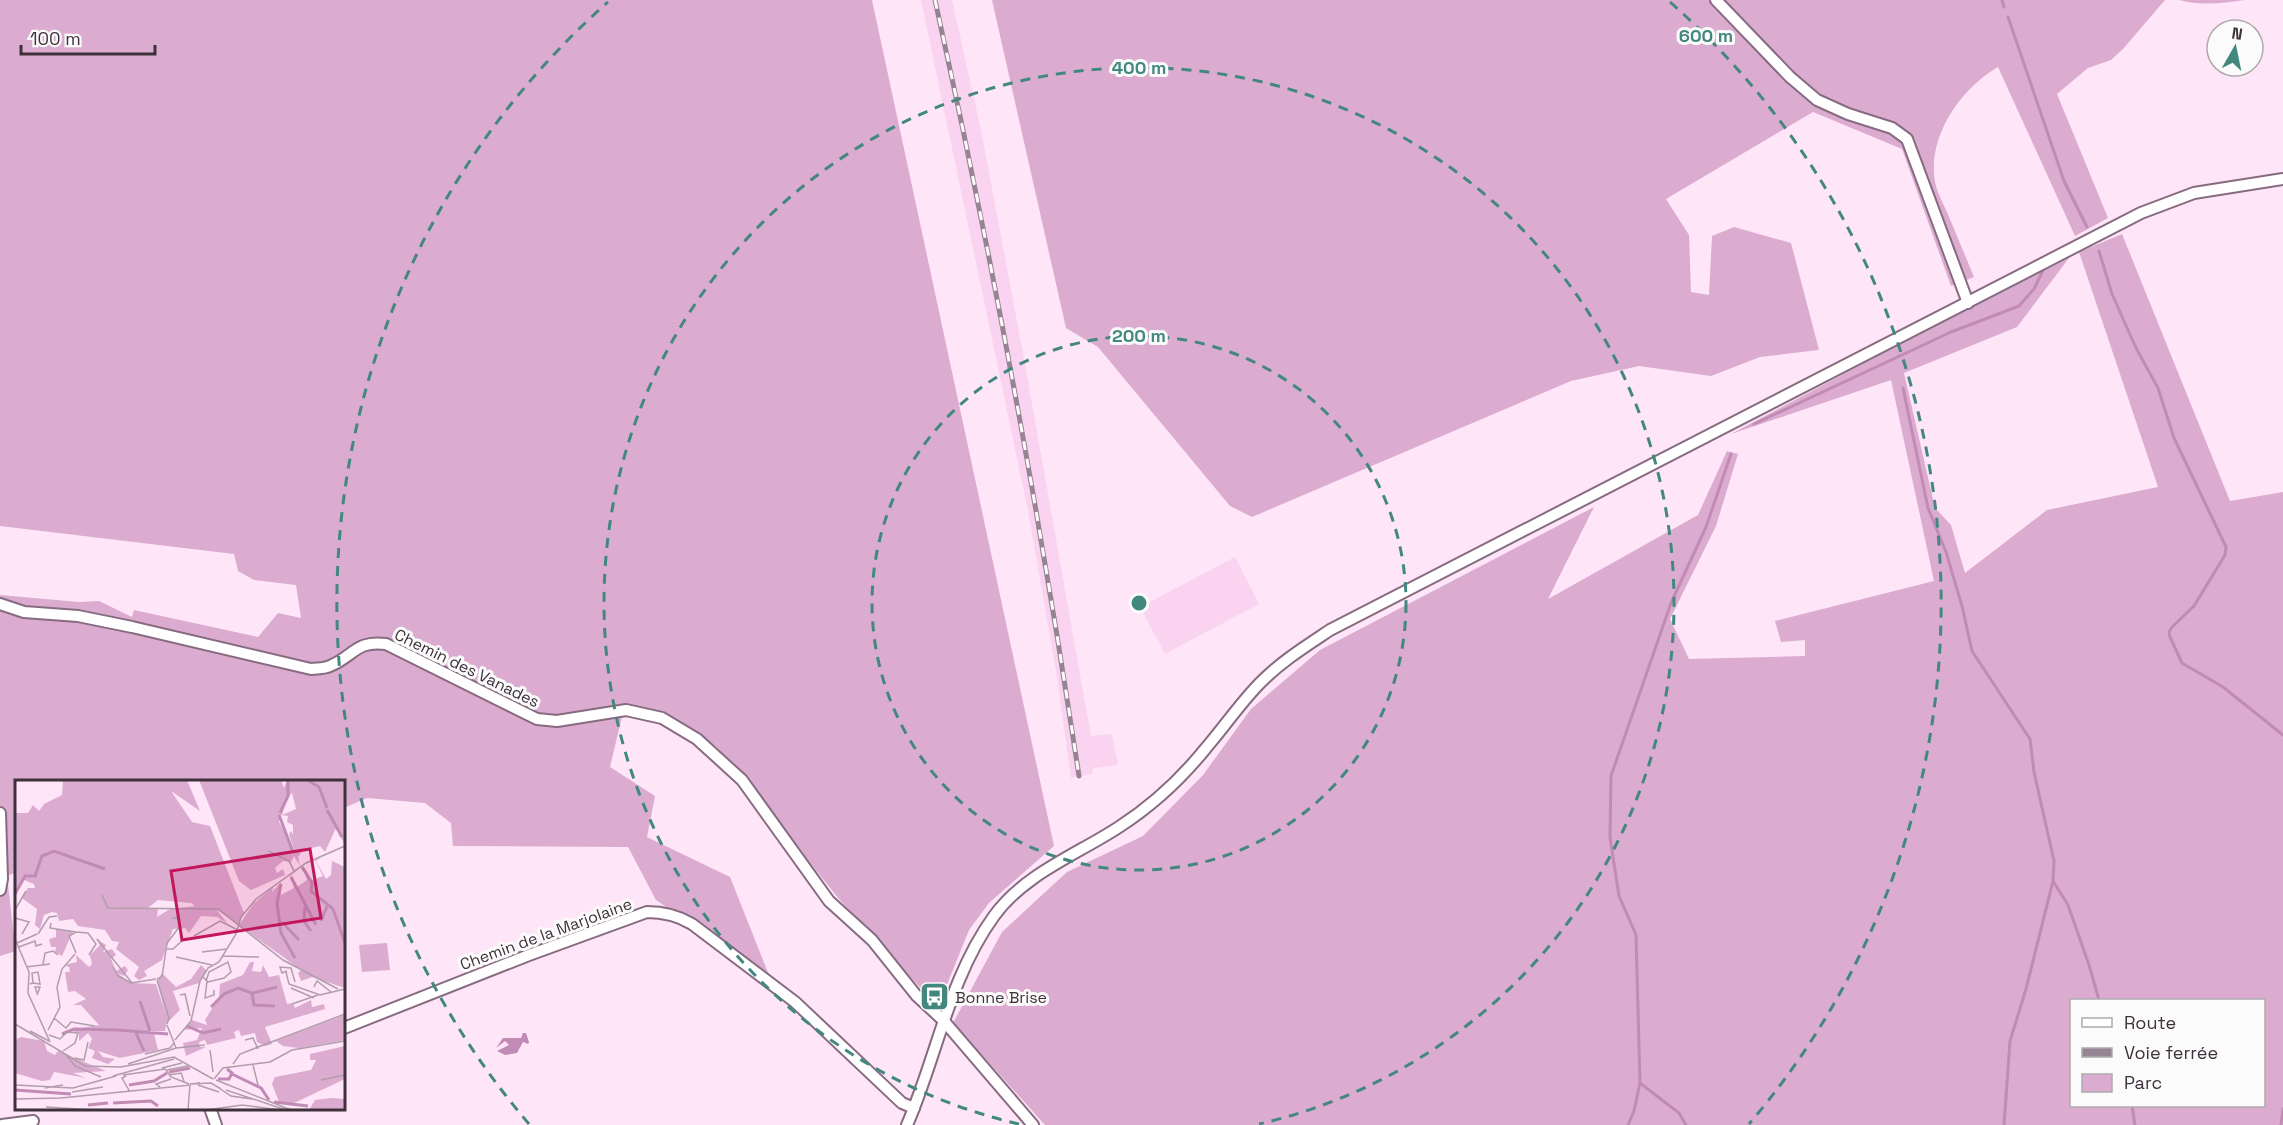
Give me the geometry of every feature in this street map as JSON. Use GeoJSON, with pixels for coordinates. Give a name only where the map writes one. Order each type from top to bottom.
{"type":"FeatureCollection","features":[{"type":"Feature","properties":{"kind":"street"},"geometry":{"type":"LineString","coordinates":[[1716,0],[1790,78],[1817,100],[1848,114],[1892,128],[1907,139],[1968,303]]}},
{"type":"Feature","properties":{"kind":"street"},"geometry":{"type":"LineString","coordinates":[[907,1125],[943,1021],[983,931],[1005,903],[1017,891],[1050,869],[1118,828],[1170,788],[1261,682],[1291,656],[1330,630],[2102,233],[2173,200],[2215,188],[2283,179]]}},
{"type":"Feature","properties":{"kind":"street","name":"Chemin des Vanades"},"geometry":{"type":"LineString","coordinates":[[0,604],[24,612],[78,616],[132,627],[311,669],[330,666],[367,643],[386,644],[537,720],[557,720],[626,710],[662,718],[697,739],[742,780],[829,901],[872,940],[916,995],[943,1021],[1033,1125]]}},
{"type":"Feature","properties":{"kind":"street"},"geometry":{"type":"LineString","coordinates":[[0,813],[2,879],[0,890]]}},
{"type":"Feature","properties":{"kind":"street","name":"Chemin de la Marjolaine"},"geometry":{"type":"LineString","coordinates":[[345,1028],[529,955],[647,912],[660,912],[682,918],[692,924],[795,1002],[902,1103],[914,1108]]}},
{"type":"Feature","properties":{"kind":"street"},"geometry":{"type":"LineString","coordinates":[[211,1110],[216,1125]]}},
{"type":"Feature","properties":{"kind":"street"},"geometry":{"type":"LineString","coordinates":[[2,1125],[33,1121]]}},
{"type":"Feature","properties":{"kind":"shaded area"},"geometry":{"type":"Polygon","coordinates":[[[921,0],[952,0],[981,130],[1091,736],[1112,734],[1118,765],[1093,768],[1092,774],[1071,778],[1056,671],[1028,511],[921,0]]]}},
{"type":"Feature","properties":{"kind":"shaded area"},"geometry":{"type":"Polygon","coordinates":[[[1235,557],[1259,604],[1165,654],[1140,607],[1235,557]]]}},
{"type":"Feature","properties":{"kind":"shaded area"},"geometry":{"type":"Polygon","coordinates":[[[523,1033],[526,1033],[529,1042],[528,1044],[523,1042],[517,1053],[505,1055],[497,1051],[509,1045],[505,1041],[496,1048],[503,1038],[521,1038],[523,1033]]]}},
{"type":"Feature","properties":{"kind":"green space"},"geometry":{"type":"Polygon","coordinates":[[[0,0],[872,0],[1054,846],[989,903],[969,930],[938,1007],[839,899],[717,747],[672,718],[625,704],[610,767],[655,796],[647,837],[730,877],[771,980],[656,900],[628,847],[453,846],[451,823],[425,803],[367,798],[345,808],[345,780],[15,780],[15,872],[7,876],[15,951],[0,956],[0,595],[79,602],[99,601],[132,617],[134,610],[258,637],[278,613],[301,618],[296,585],[254,580],[238,571],[234,554],[0,526],[0,0]]]}},
{"type":"Feature","properties":{"kind":"green space"},"geometry":{"type":"Polygon","coordinates":[[[992,0],[2165,0],[2111,60],[2088,68],[2057,94],[2108,218],[2075,236],[1998,67],[1984,76],[1959,101],[1941,132],[1936,148],[1934,165],[1936,186],[1974,277],[1951,286],[1902,149],[1813,112],[1666,199],[1689,235],[1691,292],[1709,295],[1712,236],[1734,227],[1791,243],[1819,350],[1760,357],[1711,376],[1639,366],[1571,381],[1252,517],[1230,506],[1098,347],[1066,328],[992,0]]]}},
{"type":"Feature","properties":{"kind":"green space"},"geometry":{"type":"Polygon","coordinates":[[[2179,0],[2245,0],[2204,3],[2179,0]]]}},
{"type":"Feature","properties":{"kind":"green space"},"geometry":{"type":"Polygon","coordinates":[[[2122,234],[2230,501],[2283,492],[2283,1125],[1045,1125],[953,1023],[1002,932],[1067,872],[1143,836],[1203,775],[1251,709],[1320,650],[1594,507],[1548,599],[1698,515],[1727,451],[1738,454],[1716,526],[1670,619],[1689,659],[1805,656],[1805,640],[1781,642],[1775,621],[1934,581],[1891,380],[1731,434],[1898,345],[2069,258],[2017,327],[1904,373],[1935,508],[1951,525],[1965,573],[2047,510],[2158,487],[2079,252],[2122,234]]]}},
{"type":"Feature","properties":{"kind":"green space"},"geometry":{"type":"Polygon","coordinates":[[[387,943],[390,970],[362,972],[359,945],[387,943]]]}},
{"type":"Feature","properties":{"kind":"waterway"},"geometry":{"type":"LineString","coordinates":[[2002,0],[2004,7]]}},
{"type":"Feature","properties":{"kind":"waterway"},"geometry":{"type":"LineString","coordinates":[[2008,17],[2064,181],[2087,227]]}},
{"type":"Feature","properties":{"kind":"waterway"},"geometry":{"type":"LineString","coordinates":[[2099,251],[2112,294],[2136,348],[2158,388],[2174,438],[2226,547],[2225,555],[2194,606],[2172,627],[2169,632],[2170,637],[2182,663],[2223,687],[2283,735]]}},
{"type":"Feature","properties":{"kind":"waterway"},"geometry":{"type":"LineString","coordinates":[[1754,424],[1951,332],[2019,306],[2034,289],[2044,268]]}},
{"type":"Feature","properties":{"kind":"waterway"},"geometry":{"type":"LineString","coordinates":[[1903,388],[1928,508],[1946,552],[1972,651],[2030,739],[2034,772],[2054,861],[2053,881],[2068,905],[2099,999]]}},
{"type":"Feature","properties":{"kind":"waterway"},"geometry":{"type":"LineString","coordinates":[[1628,1125],[1634,1111],[1640,1083],[1636,935],[1619,896],[1610,837],[1611,776],[1671,603],[1706,527],[1731,454]]}},
{"type":"Feature","properties":{"kind":"waterway"},"geometry":{"type":"LineString","coordinates":[[2004,1125],[2010,1041],[2026,989],[2053,881]]}},
{"type":"Feature","properties":{"kind":"waterway"},"geometry":{"type":"LineString","coordinates":[[1640,1083],[1679,1113],[1686,1125]]}},
{"type":"Feature","properties":{"kind":"waterway"},"geometry":{"type":"LineString","coordinates":[[2132,1107],[2135,1125]]}},
{"type":"Feature","properties":{"kind":"waterway"},"geometry":{"type":"LineString","coordinates":[[2281,1125],[2283,1109]]}},
{"type":"Feature","properties":{"kind":"railway"},"geometry":{"type":"LineString","coordinates":[[935,0],[1014,387],[1079,776]]}},
{"type":"Feature","properties":{"kind":"place","name":"Bonne Brise"},"geometry":{"type":"Point","coordinates":[934,997]}}]}
